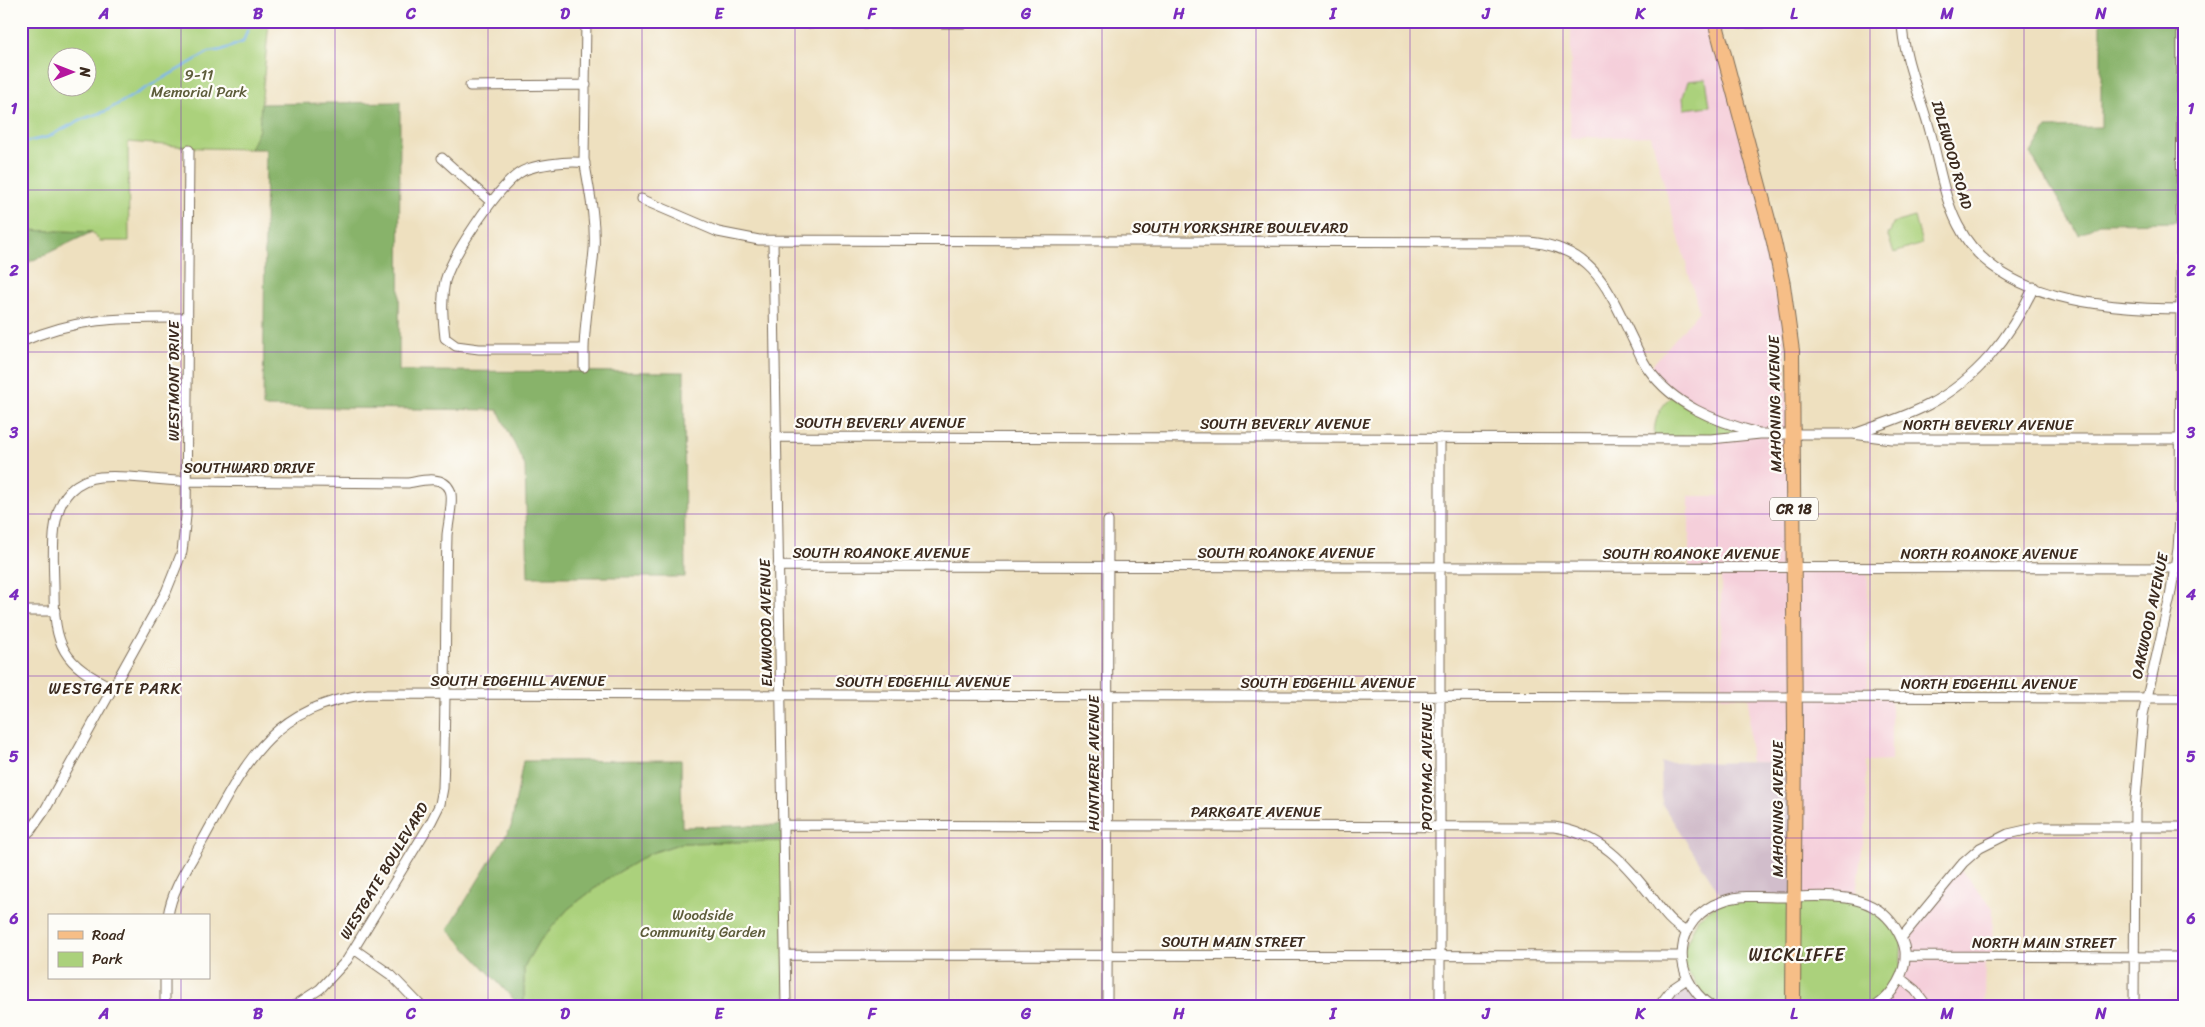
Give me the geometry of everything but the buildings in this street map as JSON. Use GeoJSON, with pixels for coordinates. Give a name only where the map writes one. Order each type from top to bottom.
{"type":"FeatureCollection","features":[{"type":"Feature","properties":{"kind":"main road","name":"MAHONING AVENUE"},"geometry":{"type":"LineString","coordinates":[[1715,21],[1784,285],[1792,350],[1794,568],[1793,1006]]}},
{"type":"Feature","properties":{"kind":"street"},"geometry":{"type":"LineString","coordinates":[[584,366],[585,312],[594,248],[589,181],[584,163],[586,21]]}},
{"type":"Feature","properties":{"kind":"street"},"geometry":{"type":"LineString","coordinates":[[776,21],[964,21]]}},
{"type":"Feature","properties":{"kind":"street"},"geometry":{"type":"LineString","coordinates":[[1742,21],[1806,21]]}},
{"type":"Feature","properties":{"kind":"street","name":"IDLEWOOD ROAD"},"geometry":{"type":"LineString","coordinates":[[1902,21],[1903,39],[1923,102],[1945,189],[1958,224],[1972,246],[1997,270],[2011,278],[2058,296],[2102,306],[2183,309]]}},
{"type":"Feature","properties":{"kind":"street"},"geometry":{"type":"LineString","coordinates":[[2166,21],[2182,22]]}},
{"type":"Feature","properties":{"kind":"street","name":"OAKWOOD AVENUE"},"geometry":{"type":"LineString","coordinates":[[2134,1006],[2135,827],[2142,715],[2170,597],[2180,568],[2183,439],[2182,22]]}},
{"type":"Feature","properties":{"kind":"street"},"geometry":{"type":"LineString","coordinates":[[470,86],[586,84]]}},
{"type":"Feature","properties":{"kind":"street","name":"WESTMONT DRIVE"},"geometry":{"type":"LineString","coordinates":[[21,839],[31,830],[45,810],[166,592],[177,566],[186,531],[189,150]]}},
{"type":"Feature","properties":{"kind":"street"},"geometry":{"type":"LineString","coordinates":[[442,158],[491,202]]}},
{"type":"Feature","properties":{"kind":"street"},"geometry":{"type":"LineString","coordinates":[[584,163],[576,161],[552,164],[519,173],[491,202],[450,269],[445,282],[443,313],[445,338],[456,346],[479,349],[584,349]]}},
{"type":"Feature","properties":{"kind":"street","name":"SOUTH YORKSHIRE BOULEVARD"},"geometry":{"type":"LineString","coordinates":[[640,199],[718,232],[747,239],[773,241],[1520,242],[1550,244],[1581,258],[1600,278],[1644,364],[1667,390],[1704,414],[1730,426],[1760,434]]}},
{"type":"Feature","properties":{"kind":"street","name":"ELMWOOD AVENUE"},"geometry":{"type":"LineString","coordinates":[[773,241],[786,1006]]}},
{"type":"Feature","properties":{"kind":"street"},"geometry":{"type":"LineString","coordinates":[[1853,434],[1928,405],[1968,379],[2008,336],[2034,287]]}},
{"type":"Feature","properties":{"kind":"street"},"geometry":{"type":"LineString","coordinates":[[21,342],[60,327],[103,319],[188,318]]}},
{"type":"Feature","properties":{"kind":"street","name":"SOUTH BEVERLY AVENUE"},"geometry":{"type":"LineString","coordinates":[[776,437],[1711,438],[1760,434],[1793,434]]}},
{"type":"Feature","properties":{"kind":"street","name":"NORTH BEVERLY AVENUE"},"geometry":{"type":"LineString","coordinates":[[1793,434],[1853,434],[1891,439],[2183,439]]}},
{"type":"Feature","properties":{"kind":"street","name":"POTOMAC AVENUE"},"geometry":{"type":"LineString","coordinates":[[1440,438],[1440,1006]]}},
{"type":"Feature","properties":{"kind":"street","name":"SOUTHWARD DRIVE"},"geometry":{"type":"LineString","coordinates":[[113,688],[88,675],[74,664],[64,652],[56,626],[56,521],[61,503],[71,490],[88,480],[104,477],[187,481],[408,483],[438,480],[446,485],[451,496],[447,535],[446,695]]}},
{"type":"Feature","properties":{"kind":"street","name":"HUNTMERE AVENUE"},"geometry":{"type":"LineString","coordinates":[[1107,1006],[1108,521]]}},
{"type":"Feature","properties":{"kind":"street","name":"SOUTH ROANOKE AVENUE"},"geometry":{"type":"LineString","coordinates":[[778,566],[1794,568]]}},
{"type":"Feature","properties":{"kind":"street","name":"NORTH ROANOKE AVENUE"},"geometry":{"type":"LineString","coordinates":[[1794,568],[2180,568]]}},
{"type":"Feature","properties":{"kind":"street"},"geometry":{"type":"LineString","coordinates":[[21,611],[55,611]]}},
{"type":"Feature","properties":{"kind":"street","name":"SOUTH EDGEHILL AVENUE"},"geometry":{"type":"LineString","coordinates":[[169,914],[179,883],[238,776],[255,752],[275,732],[311,709],[335,699],[368,694],[1794,697]]}},
{"type":"Feature","properties":{"kind":"street","name":"WESTGATE BOULEVARD"},"geometry":{"type":"LineString","coordinates":[[294,1006],[329,981],[354,949],[440,804],[443,788],[446,695]]}},
{"type":"Feature","properties":{"kind":"street","name":"NORTH EDGEHILL AVENUE"},"geometry":{"type":"LineString","coordinates":[[1794,697],[2184,698]]}},
{"type":"Feature","properties":{"kind":"street","name":"PARKGATE AVENUE"},"geometry":{"type":"LineString","coordinates":[[784,825],[1554,827],[1584,836],[1614,854],[1631,871],[1671,922],[1687,932]]}},
{"type":"Feature","properties":{"kind":"street"},"geometry":{"type":"LineString","coordinates":[[1902,937],[1963,863],[1980,848],[2017,831],[2039,827],[2184,827]]}},
{"type":"Feature","properties":{"kind":"street"},"geometry":{"type":"LineString","coordinates":[[1711,1006],[1687,979],[1681,956],[1687,932],[1706,910],[1724,900],[1742,897],[1794,897],[1850,898],[1865,901],[1884,913],[1902,937],[1905,956],[1900,978],[1884,1000],[1876,1006]]}},
{"type":"Feature","properties":{"kind":"street"},"geometry":{"type":"LineString","coordinates":[[354,949],[391,974],[421,1006]]}},
{"type":"Feature","properties":{"kind":"street","name":"SOUTH MAIN STREET"},"geometry":{"type":"LineString","coordinates":[[785,955],[1681,956]]}},
{"type":"Feature","properties":{"kind":"street","name":"NORTH MAIN STREET"},"geometry":{"type":"LineString","coordinates":[[1905,956],[2184,957]]}},
{"type":"Feature","properties":{"kind":"street"},"geometry":{"type":"LineString","coordinates":[[1900,978],[1915,990],[1927,1006]]}},
{"type":"Feature","properties":{"kind":"street"},"geometry":{"type":"LineString","coordinates":[[1658,1006],[1672,989],[1687,979]]}},
{"type":"Feature","properties":{"kind":"street"},"geometry":{"type":"LineString","coordinates":[[165,980],[165,1006]]}},
{"type":"Feature","properties":{"kind":"shaded area"},"geometry":{"type":"Polygon","coordinates":[[[1571,21],[1715,21],[1783,285],[1794,568],[1868,568],[1868,697],[1891,697],[1891,761],[1866,762],[1866,824],[1855,899],[1794,897],[1795,762],[1750,762],[1749,697],[1721,697],[1721,568],[1689,568],[1689,496],[1720,496],[1718,438],[1704,414],[1648,370],[1699,311],[1651,136],[1570,138],[1571,21]]]}},
{"type":"Feature","properties":{"kind":"shaded area"},"geometry":{"type":"Polygon","coordinates":[[[1795,762],[1794,897],[1724,900],[1662,804],[1661,763],[1795,762]]]}},
{"type":"Feature","properties":{"kind":"shaded area"},"geometry":{"type":"Polygon","coordinates":[[[1959,868],[1993,908],[1992,956],[1986,957],[1985,1002],[1992,1006],[1876,1006],[1902,937],[1959,868]]]}},
{"type":"Feature","properties":{"kind":"shaded area"},"geometry":{"type":"Polygon","coordinates":[[[1687,979],[1711,1006],[1660,1006],[1687,979]]]}},
{"type":"Feature","properties":{"kind":"green space","name":"9-11 Memorial Park"},"geometry":{"type":"Polygon","coordinates":[[[21,21],[269,21],[259,130],[250,149],[202,148],[128,142],[129,241],[100,241],[92,232],[21,230],[21,21]]]}},
{"type":"Feature","properties":{"kind":"green space"},"geometry":{"type":"Polygon","coordinates":[[[2101,21],[2182,22],[2181,222],[2099,223],[2079,235],[2031,154],[2047,128],[2101,127],[2101,21]]]}},
{"type":"Feature","properties":{"kind":"green space"},"geometry":{"type":"Polygon","coordinates":[[[1706,79],[1710,106],[1684,109],[1683,97],[1688,81],[1706,79]]]}},
{"type":"Feature","properties":{"kind":"green space"},"geometry":{"type":"Polygon","coordinates":[[[400,102],[399,371],[684,372],[685,577],[528,577],[525,466],[498,410],[263,407],[266,149],[250,149],[259,130],[261,104],[400,102]]]}},
{"type":"Feature","properties":{"kind":"green space"},"geometry":{"type":"Polygon","coordinates":[[[1915,217],[1922,244],[1894,253],[1887,233],[1890,232],[1893,223],[1915,217]]]}},
{"type":"Feature","properties":{"kind":"green space"},"geometry":{"type":"Polygon","coordinates":[[[21,230],[92,232],[21,266],[21,230]]]}},
{"type":"Feature","properties":{"kind":"green space"},"geometry":{"type":"Polygon","coordinates":[[[1673,395],[1680,400],[1760,434],[1654,438],[1658,414],[1673,395]]]}},
{"type":"Feature","properties":{"kind":"green space"},"geometry":{"type":"Polygon","coordinates":[[[681,760],[682,827],[783,825],[784,841],[682,843],[651,853],[607,879],[568,909],[537,944],[524,967],[524,1006],[520,1006],[448,929],[511,827],[523,761],[681,760]]]}},
{"type":"Feature","properties":{"kind":"green space","name":"Woodside Community Garden"},"geometry":{"type":"Polygon","coordinates":[[[784,841],[786,1006],[524,1006],[524,967],[537,944],[568,909],[607,879],[651,853],[682,843],[784,841]]]}},
{"type":"Feature","properties":{"kind":"green space"},"geometry":{"type":"Polygon","coordinates":[[[1724,900],[1865,901],[1902,937],[1900,978],[1876,1006],[1711,1006],[1682,963],[1681,956],[1698,918],[1724,900]]]}},
{"type":"Feature","properties":{"kind":"waterway"},"geometry":{"type":"LineString","coordinates":[[21,143],[48,137],[80,120],[106,111],[209,52],[222,50],[243,42],[250,23]]}},
{"type":"Feature","properties":{"kind":"district","name":"WESTGATE PARK"},"geometry":{"type":"Point","coordinates":[115,688]}},
{"type":"Feature","properties":{"kind":"district","name":"WICKLIFFE"},"geometry":{"type":"Point","coordinates":[1797,955]}}]}
